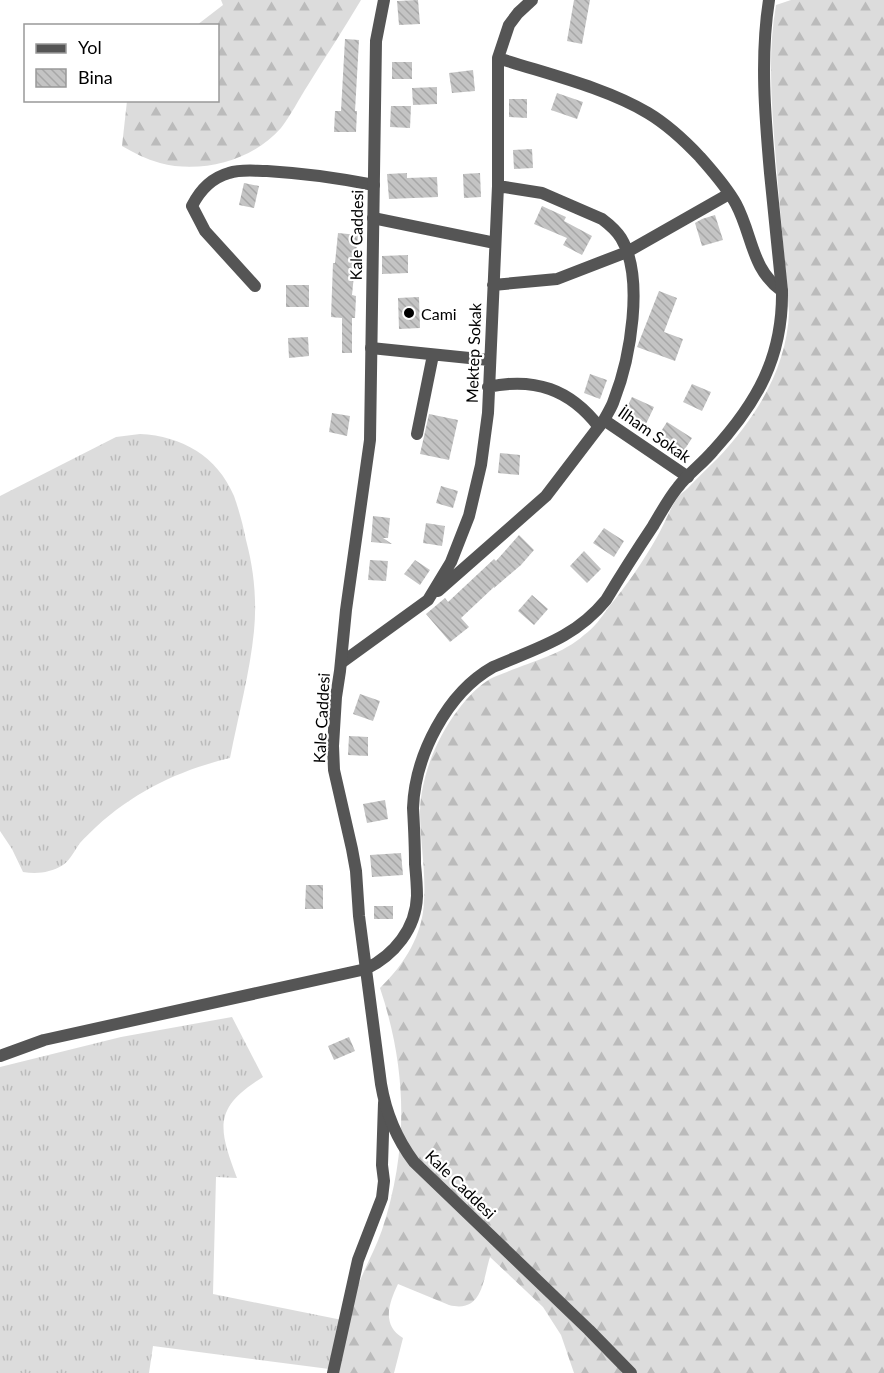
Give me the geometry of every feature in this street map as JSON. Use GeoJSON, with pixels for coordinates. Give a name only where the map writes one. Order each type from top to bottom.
{"type":"FeatureCollection","features":[{"type":"Feature","properties":{"kind":"street","name":"Kale Caddesi"},"geometry":{"type":"LineString","coordinates":[[384,0],[376,41],[370,440],[346,610],[334,723],[334,770],[352,849],[384,1100],[393,1128],[414,1162],[631,1373]]}},
{"type":"Feature","properties":{"kind":"street","name":"Mektep Sokak"},"geometry":{"type":"LineString","coordinates":[[341,663],[428,600],[460,541],[471,507],[485,439],[498,186],[498,58],[509,25],[532,0]]}},
{"type":"Feature","properties":{"kind":"street"},"geometry":{"type":"LineString","coordinates":[[0,1056],[44,1041],[366,969],[394,950],[412,921],[417,896],[413,808],[416,779],[438,726],[452,703],[470,683],[485,672],[563,637],[588,620],[606,600],[678,486],[714,450],[730,430],[763,383],[769,369],[781,323],[782,291],[766,124],[764,52],[770,0]]}},
{"type":"Feature","properties":{"kind":"street"},"geometry":{"type":"LineString","coordinates":[[498,58],[625,100],[672,130],[691,147],[721,181],[743,220],[760,268],[770,282],[782,291]]}},
{"type":"Feature","properties":{"kind":"street"},"geometry":{"type":"LineString","coordinates":[[255,286],[205,231],[192,206],[207,185],[221,176],[238,171],[315,175],[374,185]]}},
{"type":"Feature","properties":{"kind":"street","name":"İlham Sokak"},"geometry":{"type":"LineString","coordinates":[[498,186],[542,193],[602,219],[616,231],[625,244],[633,280],[633,321],[621,378],[614,400],[602,424],[688,477]]}},
{"type":"Feature","properties":{"kind":"street"},"geometry":{"type":"LineString","coordinates":[[493,285],[557,279],[627,252],[729,194]]}},
{"type":"Feature","properties":{"kind":"street"},"geometry":{"type":"LineString","coordinates":[[373,218],[495,243]]}},
{"type":"Feature","properties":{"kind":"street"},"geometry":{"type":"LineString","coordinates":[[371,348],[489,360]]}},
{"type":"Feature","properties":{"kind":"street"},"geometry":{"type":"LineString","coordinates":[[417,434],[433,355]]}},
{"type":"Feature","properties":{"kind":"street"},"geometry":{"type":"LineString","coordinates":[[428,600],[546,496],[602,424],[562,394],[539,385],[513,383],[488,387]]}},
{"type":"Feature","properties":{"kind":"street"},"geometry":{"type":"LineString","coordinates":[[333,1373],[358,1260],[382,1198],[384,1100]]}},
{"type":"Feature","properties":{"kind":"green space"},"geometry":{"type":"Polygon","coordinates":[[[221,0],[361,0],[285,123],[256,149],[225,162],[192,167],[160,163],[122,146],[127,102],[219,102],[219,24],[198,24],[223,5],[221,0]]]}},
{"type":"Feature","properties":{"kind":"green space"},"geometry":{"type":"Polygon","coordinates":[[[791,0],[884,0],[884,1373],[574,1373],[561,1335],[543,1307],[490,1257],[480,1293],[469,1304],[449,1305],[398,1284],[389,1313],[392,1327],[403,1338],[394,1373],[337,1373],[351,1306],[382,1230],[397,1169],[401,1109],[400,1079],[389,1018],[380,988],[411,949],[423,914],[424,878],[420,811],[427,771],[443,732],[477,689],[494,677],[567,647],[594,626],[640,565],[678,497],[731,444],[756,410],[775,373],[787,333],[789,312],[773,122],[771,63],[776,5],[791,0]]]}},
{"type":"Feature","properties":{"kind":"green space"},"geometry":{"type":"Polygon","coordinates":[[[140,434],[184,444],[208,459],[227,482],[241,518],[253,574],[255,619],[250,662],[230,758],[193,769],[159,783],[126,803],[86,837],[63,865],[43,872],[23,872],[0,831],[0,496],[116,437],[140,434]]]}},
{"type":"Feature","properties":{"kind":"green space"},"geometry":{"type":"Polygon","coordinates":[[[232,1017],[263,1077],[235,1099],[224,1120],[226,1145],[237,1178],[216,1177],[213,1294],[347,1321],[337,1370],[153,1346],[149,1373],[0,1373],[0,1067],[121,1037],[232,1017]]]}},
{"type":"Feature","properties":{"kind":"building"},"geometry":{"type":"Polygon","coordinates":[[[418,0],[420,24],[399,25],[397,1],[418,0]]]}},
{"type":"Feature","properties":{"kind":"building"},"geometry":{"type":"Polygon","coordinates":[[[574,0],[590,0],[582,44],[567,41],[574,0]]]}},
{"type":"Feature","properties":{"kind":"building"},"geometry":{"type":"Polygon","coordinates":[[[345,39],[359,40],[356,132],[334,132],[335,111],[341,111],[345,39]]]}},
{"type":"Feature","properties":{"kind":"building"},"geometry":{"type":"Polygon","coordinates":[[[392,62],[412,62],[412,79],[392,79],[392,62]]]}},
{"type":"Feature","properties":{"kind":"building"},"geometry":{"type":"Polygon","coordinates":[[[473,70],[475,91],[452,93],[449,73],[473,70]]]}},
{"type":"Feature","properties":{"kind":"building"},"geometry":{"type":"Polygon","coordinates":[[[437,87],[437,104],[413,105],[412,88],[437,87]]]}},
{"type":"Feature","properties":{"kind":"building"},"geometry":{"type":"Polygon","coordinates":[[[557,93],[583,102],[577,119],[551,110],[557,93]]]}},
{"type":"Feature","properties":{"kind":"building"},"geometry":{"type":"Polygon","coordinates":[[[509,99],[527,99],[527,118],[509,117],[509,99]]]}},
{"type":"Feature","properties":{"kind":"building"},"geometry":{"type":"Polygon","coordinates":[[[391,106],[411,106],[410,128],[390,127],[391,106]]]}},
{"type":"Feature","properties":{"kind":"building"},"geometry":{"type":"Polygon","coordinates":[[[532,149],[533,168],[514,169],[513,150],[532,149]]]}},
{"type":"Feature","properties":{"kind":"building"},"geometry":{"type":"Polygon","coordinates":[[[407,173],[407,178],[437,177],[438,197],[389,199],[387,174],[407,173]]]}},
{"type":"Feature","properties":{"kind":"building"},"geometry":{"type":"Polygon","coordinates":[[[480,173],[481,197],[464,198],[463,174],[480,173]]]}},
{"type":"Feature","properties":{"kind":"building"},"geometry":{"type":"Polygon","coordinates":[[[244,183],[259,186],[254,208],[239,205],[244,183]]]}},
{"type":"Feature","properties":{"kind":"building"},"geometry":{"type":"Polygon","coordinates":[[[542,206],[566,217],[564,221],[592,236],[582,255],[563,245],[567,238],[534,224],[542,206]]]}},
{"type":"Feature","properties":{"kind":"building"},"geometry":{"type":"Polygon","coordinates":[[[715,215],[723,240],[702,246],[695,223],[715,215]]]}},
{"type":"Feature","properties":{"kind":"building"},"geometry":{"type":"Polygon","coordinates":[[[338,233],[358,235],[352,295],[356,296],[355,318],[352,318],[352,353],[342,353],[342,318],[331,317],[333,263],[335,263],[338,233]]]}},
{"type":"Feature","properties":{"kind":"building"},"geometry":{"type":"Polygon","coordinates":[[[408,255],[408,273],[382,274],[382,256],[408,255]]]}},
{"type":"Feature","properties":{"kind":"building"},"geometry":{"type":"Polygon","coordinates":[[[286,285],[309,285],[309,307],[286,307],[286,285]]]}},
{"type":"Feature","properties":{"kind":"building"},"geometry":{"type":"Polygon","coordinates":[[[659,291],[677,298],[664,332],[683,339],[675,361],[637,347],[659,291]]]}},
{"type":"Feature","properties":{"kind":"building","name":"Cami"},"geometry":{"type":"Polygon","coordinates":[[[419,297],[420,328],[399,329],[398,298],[419,297]]]}},
{"type":"Feature","properties":{"kind":"building"},"geometry":{"type":"Polygon","coordinates":[[[308,337],[309,356],[289,358],[288,338],[308,337]]]}},
{"type":"Feature","properties":{"kind":"building"},"geometry":{"type":"Polygon","coordinates":[[[590,374],[607,380],[600,399],[584,393],[590,374]]]}},
{"type":"Feature","properties":{"kind":"building"},"geometry":{"type":"Polygon","coordinates":[[[692,384],[711,392],[702,411],[683,402],[692,384]]]}},
{"type":"Feature","properties":{"kind":"building"},"geometry":{"type":"Polygon","coordinates":[[[632,397],[654,407],[645,426],[623,415],[632,397]]]}},
{"type":"Feature","properties":{"kind":"building"},"geometry":{"type":"Polygon","coordinates":[[[332,413],[350,416],[347,436],[329,432],[332,413]]]}},
{"type":"Feature","properties":{"kind":"building"},"geometry":{"type":"Polygon","coordinates":[[[429,414],[458,420],[449,460],[420,454],[429,414]]]}},
{"type":"Feature","properties":{"kind":"building"},"geometry":{"type":"Polygon","coordinates":[[[667,422],[692,438],[683,452],[658,436],[667,422]]]}},
{"type":"Feature","properties":{"kind":"building"},"geometry":{"type":"Polygon","coordinates":[[[500,453],[520,455],[519,475],[498,473],[500,453]]]}},
{"type":"Feature","properties":{"kind":"building"},"geometry":{"type":"Polygon","coordinates":[[[441,486],[458,491],[453,508],[436,503],[441,486]]]}},
{"type":"Feature","properties":{"kind":"building"},"geometry":{"type":"Polygon","coordinates":[[[373,516],[390,518],[388,538],[383,538],[392,544],[371,542],[373,516]]]}},
{"type":"Feature","properties":{"kind":"building"},"geometry":{"type":"Polygon","coordinates":[[[426,523],[445,526],[442,546],[423,543],[426,523]]]}},
{"type":"Feature","properties":{"kind":"building"},"geometry":{"type":"Polygon","coordinates":[[[604,528],[624,541],[614,557],[593,543],[604,528]]]}},
{"type":"Feature","properties":{"kind":"building"},"geometry":{"type":"Polygon","coordinates":[[[519,535],[534,550],[521,565],[461,618],[469,627],[450,642],[426,614],[445,598],[448,602],[494,559],[496,561],[519,535]]]}},
{"type":"Feature","properties":{"kind":"building"},"geometry":{"type":"Polygon","coordinates":[[[584,551],[601,569],[587,583],[570,566],[584,551]]]}},
{"type":"Feature","properties":{"kind":"building"},"geometry":{"type":"Polygon","coordinates":[[[370,560],[388,561],[386,581],[368,580],[370,560]]]}},
{"type":"Feature","properties":{"kind":"building"},"geometry":{"type":"Polygon","coordinates":[[[415,560],[430,570],[420,585],[404,574],[415,560]]]}},
{"type":"Feature","properties":{"kind":"building"},"geometry":{"type":"Polygon","coordinates":[[[532,595],[548,609],[534,625],[518,611],[532,595]]]}},
{"type":"Feature","properties":{"kind":"building"},"geometry":{"type":"Polygon","coordinates":[[[360,694],[380,701],[373,721],[353,714],[360,694]]]}},
{"type":"Feature","properties":{"kind":"building"},"geometry":{"type":"Polygon","coordinates":[[[349,736],[368,737],[368,756],[348,755],[349,736]]]}},
{"type":"Feature","properties":{"kind":"building"},"geometry":{"type":"Polygon","coordinates":[[[385,800],[388,819],[367,823],[363,804],[385,800]]]}},
{"type":"Feature","properties":{"kind":"building"},"geometry":{"type":"Polygon","coordinates":[[[401,853],[403,875],[372,877],[370,855],[401,853]]]}},
{"type":"Feature","properties":{"kind":"building"},"geometry":{"type":"Polygon","coordinates":[[[306,885],[323,885],[323,909],[305,909],[306,885]]]}},
{"type":"Feature","properties":{"kind":"building"},"geometry":{"type":"Polygon","coordinates":[[[374,906],[393,906],[393,919],[374,919],[374,906]]]}},
{"type":"Feature","properties":{"kind":"building"},"geometry":{"type":"Polygon","coordinates":[[[349,1037],[355,1051],[334,1060],[328,1046],[349,1037]]]}},
{"type":"Feature","properties":{"kind":"place","name":"Cami"},"geometry":{"type":"Point","coordinates":[409,313]}}]}
